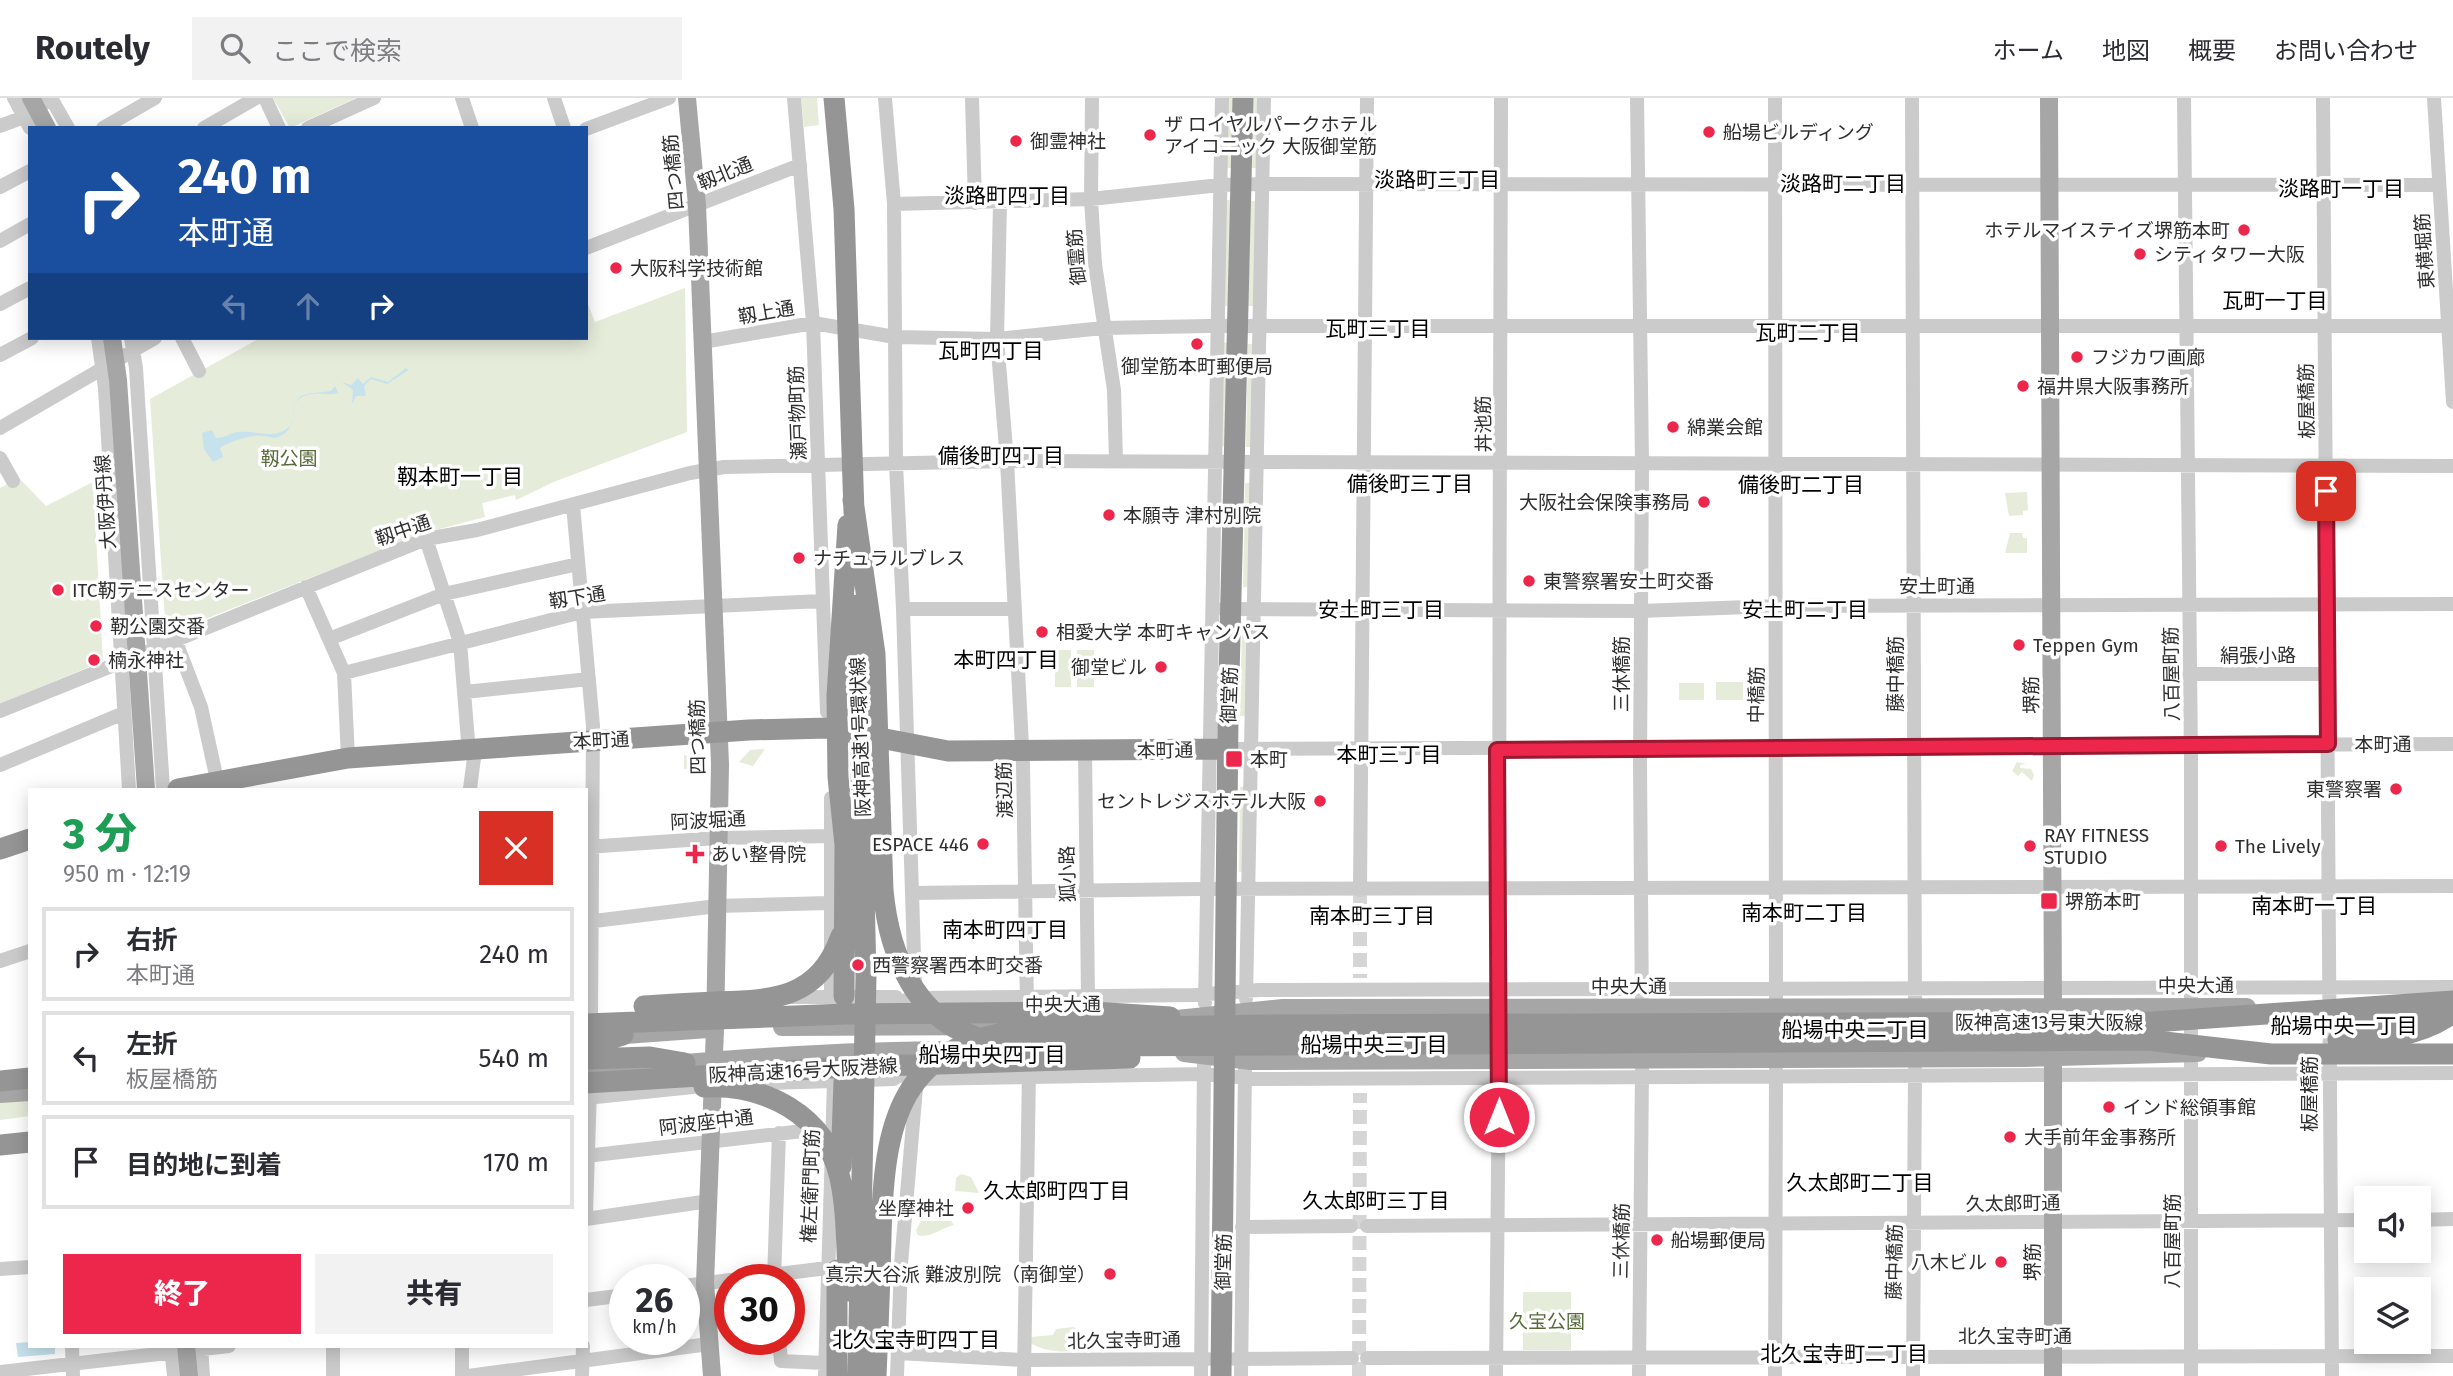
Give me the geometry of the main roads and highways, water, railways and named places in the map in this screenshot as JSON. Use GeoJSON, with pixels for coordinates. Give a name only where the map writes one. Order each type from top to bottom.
{"type":"FeatureCollection","features":[{"type":"Feature","properties":{"kind":"highway","name":"阪神高速1号環状線"},"geometry":{"type":"LineString","coordinates":[[834,98],[844,209],[845,469],[853,500],[860,711],[866,1043],[858,1376]]}},
{"type":"Feature","properties":{"kind":"highway","name":"御堂筋"},"geometry":{"type":"LineString","coordinates":[[1221,1363],[1219,1072],[1226,1036],[1227,889],[1218,749],[1232,609],[1235,463],[1227,326],[1241,184],[1243,98]]}},
{"type":"Feature","properties":{"kind":"highway"},"geometry":{"type":"LineString","coordinates":[[837,996],[836,903],[845,845],[838,778],[837,696],[845,469]]}},
{"type":"Feature","properties":{"kind":"highway"},"geometry":{"type":"LineString","coordinates":[[853,500],[875,654],[885,911],[897,957],[921,1000],[943,1019],[971,1036],[1004,1044],[1269,1034]]}},
{"type":"Feature","properties":{"kind":"highway"},"geometry":{"type":"LineString","coordinates":[[588,1017],[777,998],[800,989],[821,972],[837,947],[847,913],[860,711]]}},
{"type":"Feature","properties":{"kind":"highway","name":"本町通"},"geometry":{"type":"LineString","coordinates":[[182,788],[348,758],[590,740],[828,728],[908,746],[948,751],[1218,749]]}},
{"type":"Feature","properties":{"kind":"highway"},"geometry":{"type":"LineString","coordinates":[[0,849],[28,840]]}},
{"type":"Feature","properties":{"kind":"highway","name":"阪神高速13号東大阪線"},"geometry":{"type":"LineString","coordinates":[[1269,1034],[2150,1031],[2453,1001]]}},
{"type":"Feature","properties":{"kind":"highway"},"geometry":{"type":"LineString","coordinates":[[2150,1031],[2381,1038],[2418,1032],[2453,1011]]}},
{"type":"Feature","properties":{"kind":"highway"},"geometry":{"type":"LineString","coordinates":[[588,1017],[1093,1012],[1269,1034]]}},
{"type":"Feature","properties":{"kind":"highway"},"geometry":{"type":"LineString","coordinates":[[2150,1031],[2453,1019]]}},
{"type":"Feature","properties":{"kind":"highway"},"geometry":{"type":"LineString","coordinates":[[876,1376],[882,1194],[889,1139],[903,1101],[934,1063],[975,1040],[1013,1031],[1269,1034]]}},
{"type":"Feature","properties":{"kind":"highway","name":"阪神高速13号東大阪線"},"geometry":{"type":"LineString","coordinates":[[2150,1031],[2271,1054],[2453,1053]]}},
{"type":"Feature","properties":{"kind":"highway","name":"阪神高速16号大阪港線"},"geometry":{"type":"LineString","coordinates":[[588,1082],[846,1067],[1104,1060],[1269,1034]]}},
{"type":"Feature","properties":{"kind":"highway"},"geometry":{"type":"LineString","coordinates":[[588,1045],[623,1035]]}},
{"type":"Feature","properties":{"kind":"highway"},"geometry":{"type":"LineString","coordinates":[[588,1082],[650,1057],[685,1063]]}},
{"type":"Feature","properties":{"kind":"highway"},"geometry":{"type":"LineString","coordinates":[[0,1081],[28,1078]]}},
{"type":"Feature","properties":{"kind":"highway"},"geometry":{"type":"LineString","coordinates":[[829,1372],[843,1109],[839,1081]]}},
{"type":"Feature","properties":{"kind":"highway"},"geometry":{"type":"LineString","coordinates":[[588,1082],[741,1088],[776,1098],[812,1125],[828,1147],[842,1191],[858,1376]]}},
{"type":"Feature","properties":{"kind":"highway"},"geometry":{"type":"LineString","coordinates":[[0,1145],[28,1142]]}},
{"type":"Feature","properties":{"kind":"main road","name":"四つ橋筋"},"geometry":{"type":"LineString","coordinates":[[687,98],[697,205],[704,342],[719,733],[716,998],[705,1283],[712,1376]]}},
{"type":"Feature","properties":{"kind":"main road","name":"堺筋"},"geometry":{"type":"LineString","coordinates":[[2049,98],[2053,1376]]}},
{"type":"Feature","properties":{"kind":"main road"},"geometry":{"type":"LineString","coordinates":[[39,106],[46,126]]}},
{"type":"Feature","properties":{"kind":"main road","name":"大阪伊丹線"},"geometry":{"type":"LineString","coordinates":[[111,340],[110,365],[137,655],[146,788]]}},
{"type":"Feature","properties":{"kind":"main road","name":"中央大通"},"geometry":{"type":"LineString","coordinates":[[588,1037],[806,1026],[1146,1024],[1214,1013],[1283,1008],[2037,1005],[2453,1011]]}},
{"type":"Feature","properties":{"kind":"main road"},"geometry":{"type":"LineString","coordinates":[[685,1063],[892,1050],[1149,1049],[1251,1061],[2453,1053]]}},
{"type":"Feature","properties":{"kind":"main road"},"geometry":{"type":"LineString","coordinates":[[0,1094],[28,1091]]}},
{"type":"Feature","properties":{"kind":"main road"},"geometry":{"type":"LineString","coordinates":[[0,1135],[28,1132]]}},
{"type":"Feature","properties":{"kind":"main road"},"geometry":{"type":"LineString","coordinates":[[187,1348],[189,1376]]}},
{"type":"Feature","properties":{"kind":"water"},"geometry":{"type":"Polygon","coordinates":[[[406,368],[409,370],[387,384],[371,379],[364,386],[366,396],[356,396],[352,404],[353,390],[342,382],[351,385],[358,378],[363,384],[371,377],[388,382],[406,368]]]}},
{"type":"Feature","properties":{"kind":"water"},"geometry":{"type":"Polygon","coordinates":[[[335,386],[338,393],[311,394],[296,402],[301,396],[306,394],[331,391],[335,386]]]}},
{"type":"Feature","properties":{"kind":"water"},"geometry":{"type":"Polygon","coordinates":[[[291,425],[278,437],[252,436],[229,443],[220,448],[223,457],[213,462],[204,449],[202,433],[212,430],[216,438],[238,432],[280,433],[291,425]]]}},
{"type":"Feature","properties":{"kind":"water"},"geometry":{"type":"Polygon","coordinates":[[[28,1342],[28,1348],[55,1348],[55,1354],[18,1357],[16,1343],[28,1342]]]}},
{"type":"Feature","properties":{"kind":"tunnel"},"geometry":{"type":"LineString","coordinates":[[1360,890],[1360,978]]}},
{"type":"Feature","properties":{"kind":"tunnel"},"geometry":{"type":"LineString","coordinates":[[1359,1376],[1360,1093]]}},
{"type":"Feature","properties":{"kind":"place","name":"船場ビルディング"},"geometry":{"type":"Point","coordinates":[1709,132]}},
{"type":"Feature","properties":{"kind":"place","name":"ザ ロイヤルパークホテル アイコニック 大阪御堂筋"},"geometry":{"type":"Point","coordinates":[1150,135]}},
{"type":"Feature","properties":{"kind":"place","name":"御霊神社"},"geometry":{"type":"Point","coordinates":[1016,141]}},
{"type":"Feature","properties":{"kind":"place","name":"ホテルマイステイズ堺筋本町"},"geometry":{"type":"Point","coordinates":[2244,230]}},
{"type":"Feature","properties":{"kind":"place","name":"シティタワー大阪"},"geometry":{"type":"Point","coordinates":[2140,254]}},
{"type":"Feature","properties":{"kind":"place","name":"大阪科学技術館"},"geometry":{"type":"Point","coordinates":[616,268]}},
{"type":"Feature","properties":{"kind":"place","name":"御堂筋本町郵便局"},"geometry":{"type":"Point","coordinates":[1197,344]}},
{"type":"Feature","properties":{"kind":"place","name":"フジカワ画廊"},"geometry":{"type":"Point","coordinates":[2077,357]}},
{"type":"Feature","properties":{"kind":"place","name":"福井県大阪事務所"},"geometry":{"type":"Point","coordinates":[2023,386]}},
{"type":"Feature","properties":{"kind":"place","name":"綿業会館"},"geometry":{"type":"Point","coordinates":[1673,427]}},
{"type":"Feature","properties":{"kind":"place","name":"大阪社会保険事務局"},"geometry":{"type":"Point","coordinates":[1704,502]}},
{"type":"Feature","properties":{"kind":"place","name":"本願寺 津村別院"},"geometry":{"type":"Point","coordinates":[1109,515]}},
{"type":"Feature","properties":{"kind":"place","name":"ナチュラルブレス"},"geometry":{"type":"Point","coordinates":[799,558]}},
{"type":"Feature","properties":{"kind":"place","name":"東警察署安土町交番"},"geometry":{"type":"Point","coordinates":[1529,581]}},
{"type":"Feature","properties":{"kind":"place","name":"ITC靭テニスセンター"},"geometry":{"type":"Point","coordinates":[58,590]}},
{"type":"Feature","properties":{"kind":"place","name":"靭公園交番"},"geometry":{"type":"Point","coordinates":[96,626]}},
{"type":"Feature","properties":{"kind":"place","name":"相愛大学 本町キャンパス"},"geometry":{"type":"Point","coordinates":[1042,632]}},
{"type":"Feature","properties":{"kind":"place","name":"Teppen Gym"},"geometry":{"type":"Point","coordinates":[2019,645]}},
{"type":"Feature","properties":{"kind":"place","name":"楠永神社"},"geometry":{"type":"Point","coordinates":[94,660]}},
{"type":"Feature","properties":{"kind":"place","name":"御堂ビル"},"geometry":{"type":"Point","coordinates":[1161,667]}},
{"type":"Feature","properties":{"kind":"place","name":"本町"},"geometry":{"type":"Point","coordinates":[1234,759]}},
{"type":"Feature","properties":{"kind":"place","name":"東警察署"},"geometry":{"type":"Point","coordinates":[2396,789]}},
{"type":"Feature","properties":{"kind":"place","name":"セントレジスホテル大阪"},"geometry":{"type":"Point","coordinates":[1320,801]}},
{"type":"Feature","properties":{"kind":"place","name":"ESPACE 446"},"geometry":{"type":"Point","coordinates":[983,844]}},
{"type":"Feature","properties":{"kind":"place","name":"RAY FITNESS STUDIO"},"geometry":{"type":"Point","coordinates":[2030,846]}},
{"type":"Feature","properties":{"kind":"place","name":"The Lively"},"geometry":{"type":"Point","coordinates":[2221,846]}},
{"type":"Feature","properties":{"kind":"place","name":"あい整骨院"},"geometry":{"type":"Point","coordinates":[695,854]}},
{"type":"Feature","properties":{"kind":"place","name":"堺筋本町"},"geometry":{"type":"Point","coordinates":[2049,901]}},
{"type":"Feature","properties":{"kind":"place","name":"西警察署西本町交番"},"geometry":{"type":"Point","coordinates":[858,965]}},
{"type":"Feature","properties":{"kind":"place","name":"インド総領事館"},"geometry":{"type":"Point","coordinates":[2109,1107]}},
{"type":"Feature","properties":{"kind":"place","name":"大手前年金事務所"},"geometry":{"type":"Point","coordinates":[2010,1137]}},
{"type":"Feature","properties":{"kind":"place","name":"坐摩神社"},"geometry":{"type":"Point","coordinates":[968,1208]}},
{"type":"Feature","properties":{"kind":"place","name":"船場郵便局"},"geometry":{"type":"Point","coordinates":[1657,1240]}},
{"type":"Feature","properties":{"kind":"place","name":"八木ビル"},"geometry":{"type":"Point","coordinates":[2001,1262]}},
{"type":"Feature","properties":{"kind":"place","name":"真宗大谷派 難波別院（南御堂）"},"geometry":{"type":"Point","coordinates":[1110,1274]}},
{"type":"Feature","properties":{"kind":"district","name":"淡路町三丁目"},"geometry":{"type":"Point","coordinates":[1437,180]}},
{"type":"Feature","properties":{"kind":"district","name":"淡路町二丁目"},"geometry":{"type":"Point","coordinates":[1843,184]}},
{"type":"Feature","properties":{"kind":"district","name":"淡路町一丁目"},"geometry":{"type":"Point","coordinates":[2341,189]}},
{"type":"Feature","properties":{"kind":"district","name":"淡路町四丁目"},"geometry":{"type":"Point","coordinates":[1007,196]}},
{"type":"Feature","properties":{"kind":"district","name":"瓦町一丁目"},"geometry":{"type":"Point","coordinates":[2275,301]}},
{"type":"Feature","properties":{"kind":"district","name":"瓦町三丁目"},"geometry":{"type":"Point","coordinates":[1378,329]}},
{"type":"Feature","properties":{"kind":"district","name":"瓦町二丁目"},"geometry":{"type":"Point","coordinates":[1808,333]}},
{"type":"Feature","properties":{"kind":"district","name":"瓦町四丁目"},"geometry":{"type":"Point","coordinates":[991,351]}},
{"type":"Feature","properties":{"kind":"district","name":"備後町四丁目"},"geometry":{"type":"Point","coordinates":[1001,456]}},
{"type":"Feature","properties":{"kind":"district","name":"靱本町一丁目"},"geometry":{"type":"Point","coordinates":[460,477]}},
{"type":"Feature","properties":{"kind":"district","name":"備後町三丁目"},"geometry":{"type":"Point","coordinates":[1410,484]}},
{"type":"Feature","properties":{"kind":"district","name":"備後町二丁目"},"geometry":{"type":"Point","coordinates":[1801,485]}},
{"type":"Feature","properties":{"kind":"district","name":"安土町三丁目"},"geometry":{"type":"Point","coordinates":[1381,610]}},
{"type":"Feature","properties":{"kind":"district","name":"安土町二丁目"},"geometry":{"type":"Point","coordinates":[1805,610]}},
{"type":"Feature","properties":{"kind":"district","name":"本町四丁目"},"geometry":{"type":"Point","coordinates":[1006,660]}},
{"type":"Feature","properties":{"kind":"district","name":"本町三丁目"},"geometry":{"type":"Point","coordinates":[1389,755]}},
{"type":"Feature","properties":{"kind":"district","name":"南本町一丁目"},"geometry":{"type":"Point","coordinates":[2314,906]}},
{"type":"Feature","properties":{"kind":"district","name":"南本町二丁目"},"geometry":{"type":"Point","coordinates":[1804,913]}},
{"type":"Feature","properties":{"kind":"district","name":"南本町三丁目"},"geometry":{"type":"Point","coordinates":[1372,916]}},
{"type":"Feature","properties":{"kind":"district","name":"南本町四丁目"},"geometry":{"type":"Point","coordinates":[1005,930]}},
{"type":"Feature","properties":{"kind":"district","name":"船場中央一丁目"},"geometry":{"type":"Point","coordinates":[2344,1026]}},
{"type":"Feature","properties":{"kind":"district","name":"船場中央二丁目"},"geometry":{"type":"Point","coordinates":[1855,1030]}},
{"type":"Feature","properties":{"kind":"district","name":"船場中央三丁目"},"geometry":{"type":"Point","coordinates":[1374,1045]}},
{"type":"Feature","properties":{"kind":"district","name":"船場中央四丁目"},"geometry":{"type":"Point","coordinates":[992,1055]}},
{"type":"Feature","properties":{"kind":"district","name":"久太郎町二丁目"},"geometry":{"type":"Point","coordinates":[1860,1183]}},
{"type":"Feature","properties":{"kind":"district","name":"久太郎町四丁目"},"geometry":{"type":"Point","coordinates":[1057,1191]}},
{"type":"Feature","properties":{"kind":"district","name":"久太郎町三丁目"},"geometry":{"type":"Point","coordinates":[1376,1201]}},
{"type":"Feature","properties":{"kind":"district","name":"北久宝寺町四丁目"},"geometry":{"type":"Point","coordinates":[916,1340]}},
{"type":"Feature","properties":{"kind":"district","name":"北久宝寺町二丁目"},"geometry":{"type":"Point","coordinates":[1844,1354]}},
{"type":"Feature","properties":{"kind":"park label","name":"靱公園"},"geometry":{"type":"Point","coordinates":[289,458]}},
{"type":"Feature","properties":{"kind":"park label","name":"久宝公園"},"geometry":{"type":"Point","coordinates":[1547,1321]}}]}
